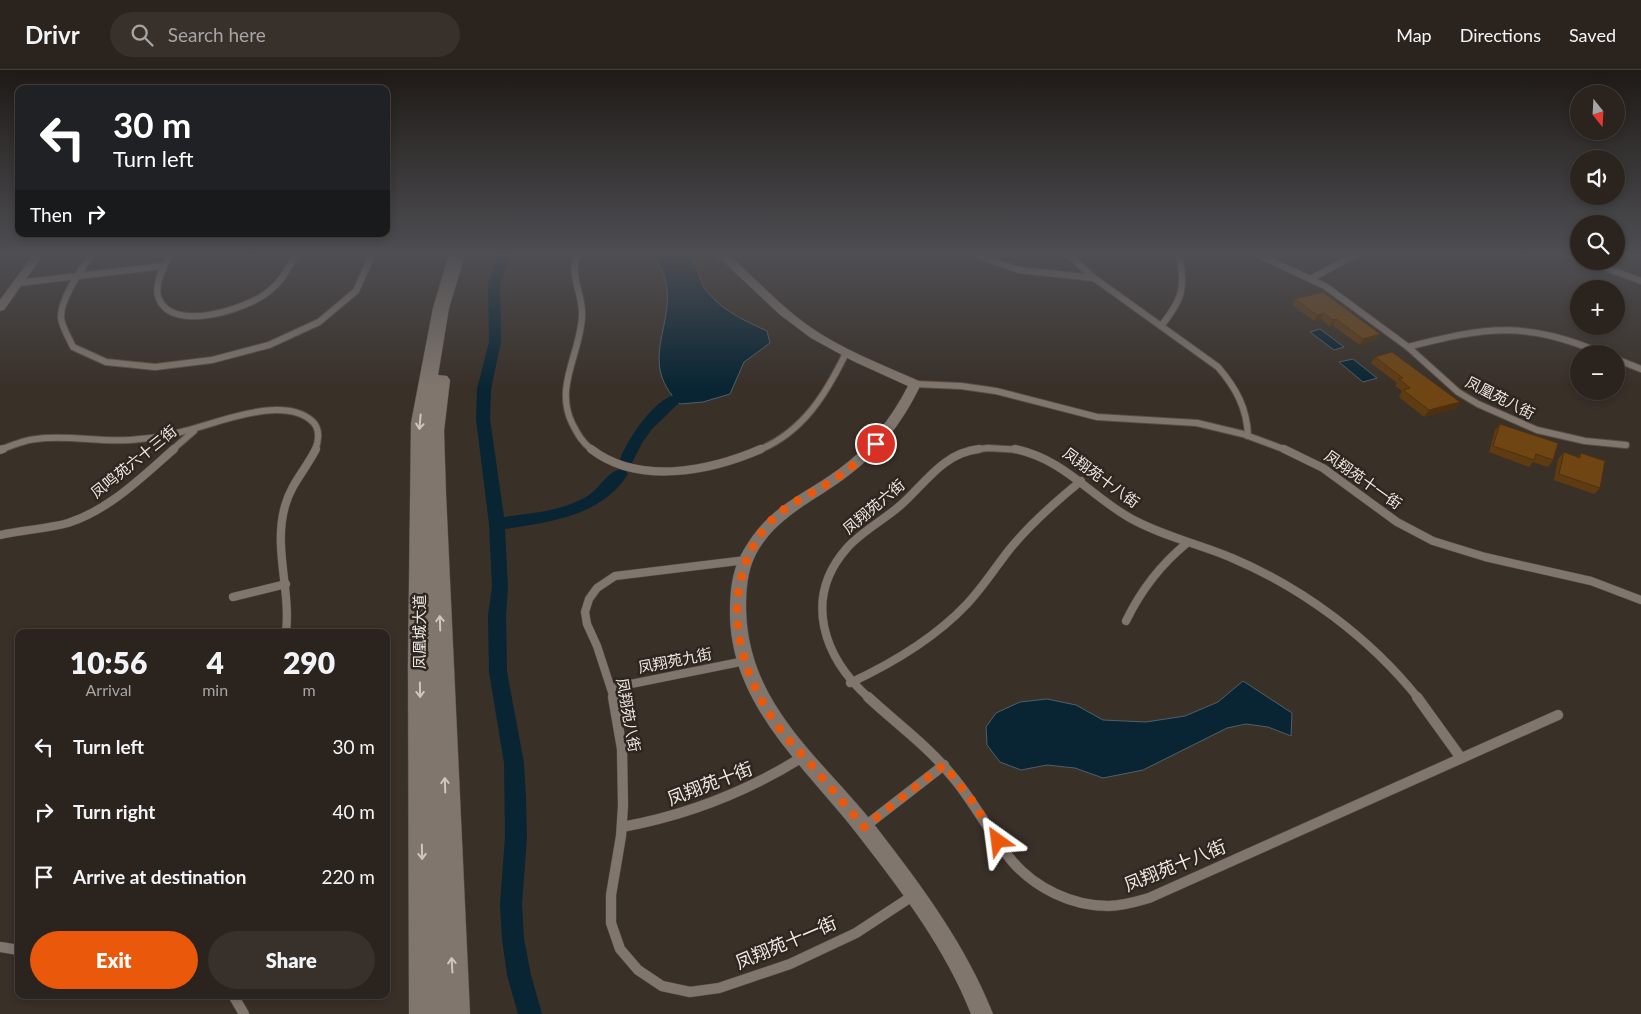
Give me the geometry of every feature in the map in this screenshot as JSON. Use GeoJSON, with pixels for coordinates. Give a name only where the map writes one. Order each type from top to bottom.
{"type":"FeatureCollection","features":[{"type":"Feature","properties":{"kind":"main road","name":"凤凰城大道"},"geometry":{"type":"LineString","coordinates":[[425,1014],[420,654],[420,423],[444,299]]}},
{"type":"Feature","properties":{"kind":"main road","name":"凤凰城大道"},"geometry":{"type":"LineString","coordinates":[[454,1014],[441,673],[436,432],[437,407],[450,326],[458,299]]}},
{"type":"Feature","properties":{"kind":"street"},"geometry":{"type":"LineString","coordinates":[[771,299],[802,327],[846,353],[915,384],[905,406],[888,432],[864,457],[833,480],[796,502],[773,519],[757,538],[746,560],[740,584],[737,609],[744,662],[767,710],[784,734],[864,827],[938,926],[959,962],[982,1014]]}},
{"type":"Feature","properties":{"kind":"lane"},"geometry":{"type":"LineString","coordinates":[[66,299],[60,319],[62,333],[71,345],[86,356],[108,363],[134,367],[164,367],[197,364],[238,355],[293,336],[319,322],[348,299]]}},
{"type":"Feature","properties":{"kind":"lane"},"geometry":{"type":"LineString","coordinates":[[159,299],[164,308],[175,314],[191,316],[231,311],[258,299]]}},
{"type":"Feature","properties":{"kind":"lane"},"geometry":{"type":"LineString","coordinates":[[581,299],[581,334],[565,379],[564,398],[570,423],[574,432],[590,451],[606,462],[642,470],[669,470],[710,466],[759,451],[792,430],[814,408],[824,395],[846,353]]}},
{"type":"Feature","properties":{"kind":"lane"},"geometry":{"type":"LineString","coordinates":[[1123,299],[1210,360],[1233,383],[1244,404],[1248,436]]}},
{"type":"Feature","properties":{"kind":"lane"},"geometry":{"type":"LineString","coordinates":[[1161,326],[1180,299]]}},
{"type":"Feature","properties":{"kind":"lane","name":"凤凰苑八街"},"geometry":{"type":"LineString","coordinates":[[1343,299],[1408,347],[1458,392],[1478,404],[1537,430],[1585,441],[1626,445]]}},
{"type":"Feature","properties":{"kind":"lane"},"geometry":{"type":"LineString","coordinates":[[1408,347],[1473,332],[1502,329],[1536,332],[1579,345]]}},
{"type":"Feature","properties":{"kind":"lane"},"geometry":{"type":"LineString","coordinates":[[1625,363],[1641,369]]}},
{"type":"Feature","properties":{"kind":"lane","name":"凤翔苑十一街"},"geometry":{"type":"LineString","coordinates":[[915,384],[984,388],[1007,392],[1057,408],[1096,417],[1196,423],[1248,436],[1286,450],[1315,464],[1342,481],[1396,522],[1431,540],[1469,555],[1592,580],[1641,600]]}},
{"type":"Feature","properties":{"kind":"lane","name":"凤鸣苑六十三街"},"geometry":{"type":"LineString","coordinates":[[0,450],[32,439],[51,436],[96,441],[128,441],[162,437],[196,430],[250,413],[269,410],[287,410],[302,414],[313,421],[318,431],[318,443],[294,483],[283,512],[279,541],[286,584]]}},
{"type":"Feature","properties":{"kind":"lane","name":"凤鸣苑六十三街"},"geometry":{"type":"LineString","coordinates":[[0,535],[59,525],[96,511],[111,501],[196,430]]}},
{"type":"Feature","properties":{"kind":"lane","name":"凤翔苑十八街"},"geometry":{"type":"LineString","coordinates":[[968,451],[1008,448],[1029,452],[1049,459],[1067,469],[1102,499],[1144,526],[1234,559],[1285,584],[1325,610],[1356,634],[1403,679],[1424,704],[1461,758]]}},
{"type":"Feature","properties":{"kind":"lane","name":"凤翔苑六街"},"geometry":{"type":"LineString","coordinates":[[944,765],[908,731],[871,702],[850,682],[835,661],[826,638],[822,616],[823,593],[830,573],[841,554],[856,538],[902,504],[936,467],[950,457],[968,451]]}},
{"type":"Feature","properties":{"kind":"lane"},"geometry":{"type":"LineString","coordinates":[[850,682],[874,672],[916,647],[952,619],[980,589],[1030,527],[1051,506],[1081,481]]}},
{"type":"Feature","properties":{"kind":"lane"},"geometry":{"type":"LineString","coordinates":[[1126,621],[1150,577],[1161,564],[1187,543]]}},
{"type":"Feature","properties":{"kind":"lane","name":"凤翔苑八街"},"geometry":{"type":"LineString","coordinates":[[662,986],[638,970],[620,949],[611,923],[611,895],[622,827],[622,749],[611,688],[597,646],[587,624],[585,612],[589,599],[597,588],[615,576],[746,560]]}},
{"type":"Feature","properties":{"kind":"lane"},"geometry":{"type":"LineString","coordinates":[[233,597],[286,584],[288,598],[286,629]]}},
{"type":"Feature","properties":{"kind":"lane","name":"凤翔苑九街"},"geometry":{"type":"LineString","coordinates":[[611,688],[744,662]]}},
{"type":"Feature","properties":{"kind":"lane","name":"凤翔苑十八街"},"geometry":{"type":"LineString","coordinates":[[944,765],[968,794],[1015,864],[1038,884],[1072,900],[1094,905],[1123,906],[1149,898],[1558,715]]}},
{"type":"Feature","properties":{"kind":"lane","name":"凤翔苑十街"},"geometry":{"type":"LineString","coordinates":[[622,827],[674,817],[724,800],[760,783],[804,756]]}},
{"type":"Feature","properties":{"kind":"lane"},"geometry":{"type":"LineString","coordinates":[[864,827],[944,765]]}},
{"type":"Feature","properties":{"kind":"lane","name":"凤翔苑十一街"},"geometry":{"type":"LineString","coordinates":[[662,986],[690,992],[719,988],[790,964],[856,933],[914,895]]}},
{"type":"Feature","properties":{"kind":"lane"},"geometry":{"type":"LineString","coordinates":[[0,947],[15,949]]}},
{"type":"Feature","properties":{"kind":"lane"},"geometry":{"type":"LineString","coordinates":[[235,999],[244,1014]]}},
{"type":"Feature","properties":{"kind":"water"},"geometry":{"type":"Polygon","coordinates":[[[667,299],[714,299],[725,309],[767,331],[770,343],[744,362],[730,394],[703,402],[680,404],[667,387],[660,371],[659,355],[667,299]]]}},
{"type":"Feature","properties":{"kind":"water"},"geometry":{"type":"Polygon","coordinates":[[[1320,329],[1344,347],[1334,350],[1310,332],[1320,329]]]}},
{"type":"Feature","properties":{"kind":"water"},"geometry":{"type":"Polygon","coordinates":[[[1353,359],[1377,378],[1363,382],[1339,362],[1353,359]]]}},
{"type":"Feature","properties":{"kind":"water"},"geometry":{"type":"Polygon","coordinates":[[[1243,681],[1292,713],[1291,736],[1268,727],[1246,724],[1227,728],[1143,770],[1103,778],[1075,768],[1047,765],[1021,770],[1000,762],[987,745],[986,727],[996,713],[1020,702],[1047,699],[1076,705],[1103,720],[1146,722],[1185,716],[1218,702],[1243,681]]]}},
{"type":"Feature","properties":{"kind":"building"},"geometry":{"type":"Polygon","coordinates":[[[1295,299],[1333,299],[1380,334],[1363,339],[1336,319],[1333,320],[1324,313],[1317,315],[1295,299]]]}},
{"type":"Feature","properties":{"kind":"building"},"geometry":{"type":"Polygon","coordinates":[[[1392,352],[1460,402],[1429,410],[1403,390],[1410,388],[1399,379],[1403,378],[1375,357],[1392,352]]]}},
{"type":"Feature","properties":{"kind":"building"},"geometry":{"type":"Polygon","coordinates":[[[1500,424],[1558,443],[1553,460],[1536,454],[1534,460],[1493,446],[1500,424]]]}},
{"type":"Feature","properties":{"kind":"building"},"geometry":{"type":"Polygon","coordinates":[[[1564,452],[1580,458],[1581,453],[1605,461],[1600,488],[1559,474],[1564,452]]]}},
{"type":"Feature","properties":{"kind":"waterway"},"geometry":{"type":"LineString","coordinates":[[494,299],[495,342],[484,389],[483,419],[497,524]]}},
{"type":"Feature","properties":{"kind":"waterway"},"geometry":{"type":"LineString","coordinates":[[627,459],[635,442],[647,426],[675,399]]}},
{"type":"Feature","properties":{"kind":"waterway"},"geometry":{"type":"LineString","coordinates":[[497,524],[549,516],[580,506],[595,499],[620,474]]}},
{"type":"Feature","properties":{"kind":"waterway"},"geometry":{"type":"LineString","coordinates":[[497,524],[500,587],[497,615],[498,672],[514,763],[516,798],[516,837],[511,904],[513,939],[519,975],[530,1014]]}},
{"type":"Feature","properties":{"kind":"route"},"geometry":{"type":"LineString","coordinates":[[876,444],[864,457],[833,480],[796,502],[773,519],[757,538],[746,560],[740,584],[737,609],[744,662],[767,710],[784,734],[864,827],[944,765],[963,788],[998,841]]}}]}
